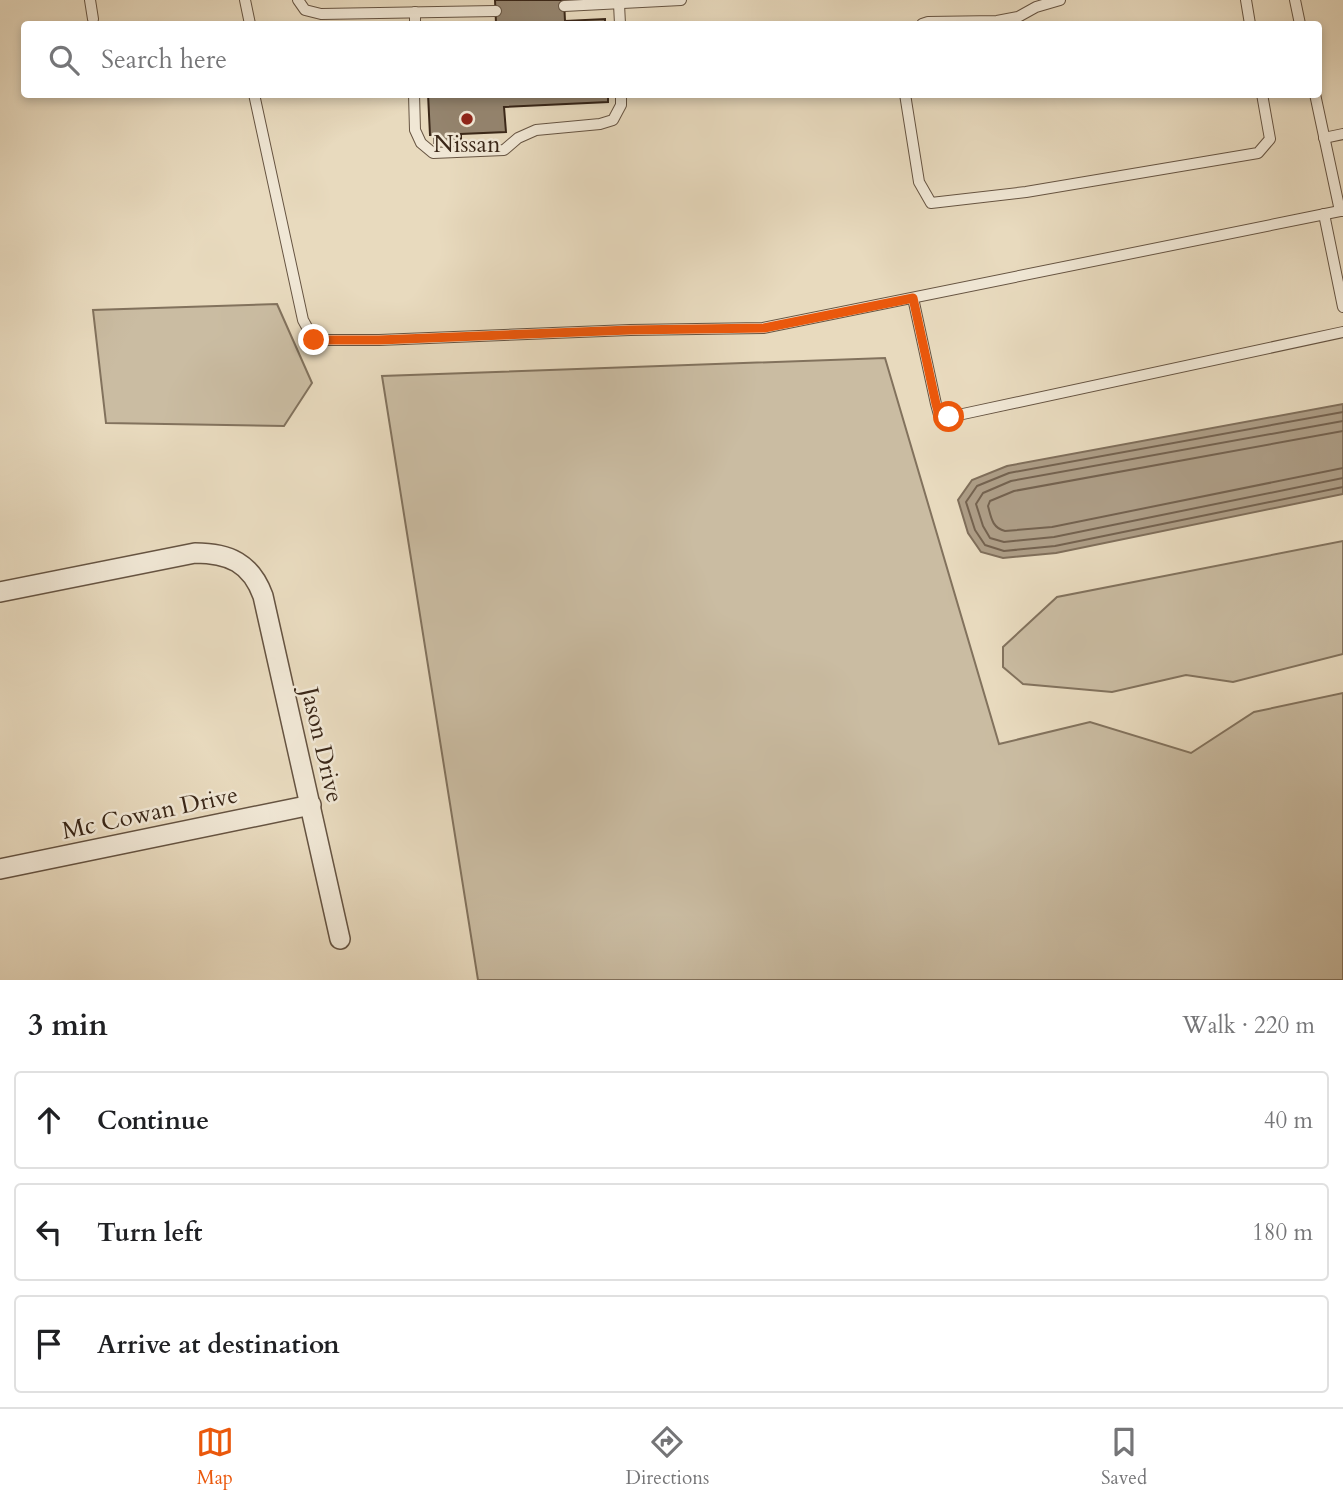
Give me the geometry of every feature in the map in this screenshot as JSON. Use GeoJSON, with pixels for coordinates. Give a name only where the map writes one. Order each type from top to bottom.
{"type":"FeatureCollection","features":[{"type":"Feature","properties":{"kind":"street","name":"Jason Drive"},"geometry":{"type":"LineString","coordinates":[[0,592],[195,553],[217,553],[245,568],[258,583],[263,596],[340,939]]}},
{"type":"Feature","properties":{"kind":"street","name":"Mc Cowan Drive"},"geometry":{"type":"LineString","coordinates":[[0,869],[311,805]]}},
{"type":"Feature","properties":{"kind":"lane"},"geometry":{"type":"LineString","coordinates":[[90,0],[93,19]]}},
{"type":"Feature","properties":{"kind":"lane"},"geometry":{"type":"LineString","coordinates":[[245,0],[249,21]]}},
{"type":"Feature","properties":{"kind":"lane"},"geometry":{"type":"LineString","coordinates":[[298,0],[305,10],[321,14],[496,11]]}},
{"type":"Feature","properties":{"kind":"lane"},"geometry":{"type":"LineString","coordinates":[[564,6],[681,0]]}},
{"type":"Feature","properties":{"kind":"lane"},"geometry":{"type":"LineString","coordinates":[[955,21],[1018,18],[1036,7],[1060,0]]}},
{"type":"Feature","properties":{"kind":"lane"},"geometry":{"type":"LineString","coordinates":[[1246,0],[1250,21]]}},
{"type":"Feature","properties":{"kind":"lane"},"geometry":{"type":"LineString","coordinates":[[1295,0],[1299,21]]}},
{"type":"Feature","properties":{"kind":"lane"},"geometry":{"type":"LineString","coordinates":[[620,4],[620,21]]}},
{"type":"Feature","properties":{"kind":"lane"},"geometry":{"type":"LineString","coordinates":[[415,12],[415,21]]}},
{"type":"Feature","properties":{"kind":"lane"},"geometry":{"type":"LineString","coordinates":[[255,98],[303,320],[314,340],[764,328],[1341,211],[1316,98]]}},
{"type":"Feature","properties":{"kind":"lane"},"geometry":{"type":"LineString","coordinates":[[414,98],[415,130],[421,144],[433,153],[504,150],[518,138],[536,130],[600,124],[613,120],[621,105],[621,98]]}},
{"type":"Feature","properties":{"kind":"lane"},"geometry":{"type":"LineString","coordinates":[[906,98],[919,182],[931,203],[1026,192],[1258,153],[1270,139],[1263,98]]}},
{"type":"Feature","properties":{"kind":"lane"},"geometry":{"type":"LineString","coordinates":[[1324,138],[1343,134]]}},
{"type":"Feature","properties":{"kind":"lane"},"geometry":{"type":"LineString","coordinates":[[1324,214],[1343,306]]}},
{"type":"Feature","properties":{"kind":"lane"},"geometry":{"type":"LineString","coordinates":[[913,298],[939,415],[949,417],[1343,332]]}},
{"type":"Feature","properties":{"kind":"shaded area"},"geometry":{"type":"Polygon","coordinates":[[[277,304],[312,383],[284,426],[106,423],[93,310],[277,304]]]}},
{"type":"Feature","properties":{"kind":"shaded area"},"geometry":{"type":"Polygon","coordinates":[[[885,358],[999,744],[1090,722],[1191,753],[1254,712],[1343,693],[1343,980],[478,980],[382,376],[885,358]]]}},
{"type":"Feature","properties":{"kind":"shaded area"},"geometry":{"type":"Polygon","coordinates":[[[1343,541],[1343,654],[1233,682],[1186,675],[1112,692],[1023,684],[1003,667],[1003,647],[1057,597],[1343,541]]]}},
{"type":"Feature","properties":{"kind":"water"},"geometry":{"type":"Polygon","coordinates":[[[1343,404],[1343,494],[1056,553],[1003,558],[981,552],[968,533],[958,500],[972,480],[1007,466],[1343,404]]]}},
{"type":"Feature","properties":{"kind":"building"},"geometry":{"type":"Polygon","coordinates":[[[495,0],[564,0],[565,21],[496,21],[495,0]]]}},
{"type":"Feature","properties":{"kind":"building"},"geometry":{"type":"Polygon","coordinates":[[[605,19],[605,21],[565,21],[605,19]]]}},
{"type":"Feature","properties":{"kind":"building","name":"Nissan"},"geometry":{"type":"Polygon","coordinates":[[[428,98],[608,98],[608,102],[504,107],[506,132],[461,134],[461,142],[434,143],[434,135],[430,135],[428,98]]]}},
{"type":"Feature","properties":{"kind":"place","name":"Nissan"},"geometry":{"type":"Point","coordinates":[467,119]}},
{"type":"Feature","properties":{"kind":"route"},"geometry":{"type":"LineString","coordinates":[[314,340],[764,328],[913,298],[939,415],[949,417]]}}]}
